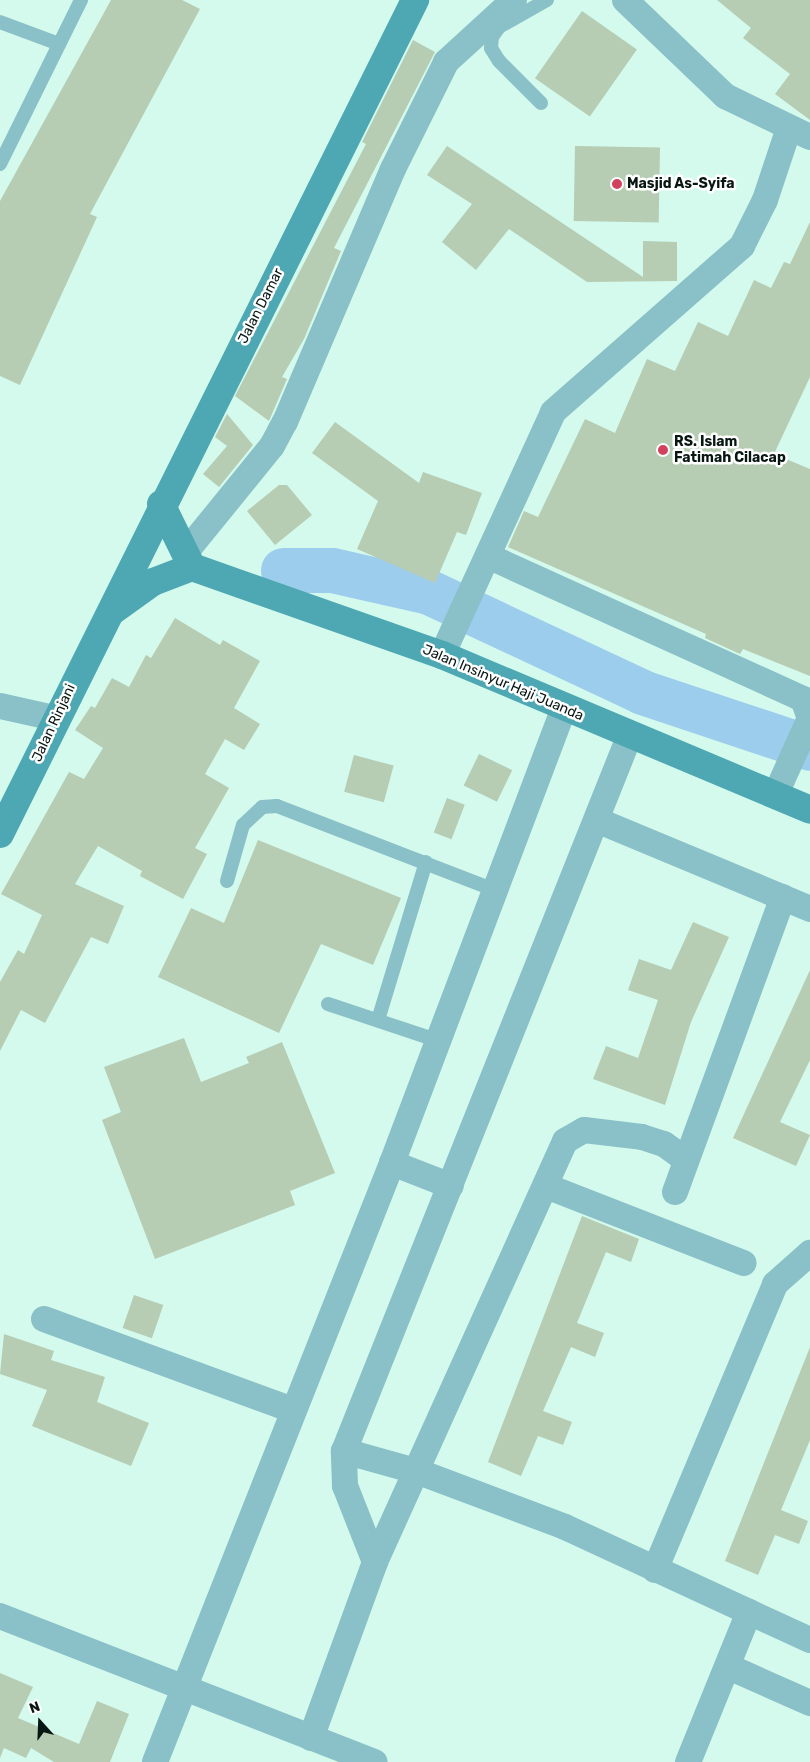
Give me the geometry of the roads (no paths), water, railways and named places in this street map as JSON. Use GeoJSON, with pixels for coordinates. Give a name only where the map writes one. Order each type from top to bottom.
{"type":"FeatureCollection","features":[{"type":"Feature","properties":{"kind":"street","name":"Jalan Damar"},"geometry":{"type":"LineString","coordinates":[[110,612],[162,504],[416,0]]}},
{"type":"Feature","properties":{"kind":"street"},"geometry":{"type":"LineString","coordinates":[[110,612],[189,560],[272,446],[285,422],[392,170],[446,62],[514,0]]}},
{"type":"Feature","properties":{"kind":"street"},"geometry":{"type":"LineString","coordinates":[[442,655],[490,556],[553,412],[742,246],[799,134],[725,96],[625,0]]}},
{"type":"Feature","properties":{"kind":"street"},"geometry":{"type":"LineString","coordinates":[[162,504],[189,560]]}},
{"type":"Feature","properties":{"kind":"street"},"geometry":{"type":"LineString","coordinates":[[490,556],[803,699],[810,718],[775,796]]}},
{"type":"Feature","properties":{"kind":"street","name":"Jalan Insinyur Haji Juanda"},"geometry":{"type":"LineString","coordinates":[[189,560],[442,655],[629,737],[810,810]]}},
{"type":"Feature","properties":{"kind":"street","name":"Jalan Rinjani"},"geometry":{"type":"LineString","coordinates":[[0,834],[54,718],[110,612]]}},
{"type":"Feature","properties":{"kind":"street"},"geometry":{"type":"LineString","coordinates":[[0,706],[54,718]]}},
{"type":"Feature","properties":{"kind":"street"},"geometry":{"type":"LineString","coordinates":[[155,1762],[292,1410],[392,1163],[436,1040],[564,709]]}},
{"type":"Feature","properties":{"kind":"street"},"geometry":{"type":"LineString","coordinates":[[375,1562],[345,1486],[344,1451],[599,821],[629,737]]}},
{"type":"Feature","properties":{"kind":"street"},"geometry":{"type":"LineString","coordinates":[[599,821],[810,909]]}},
{"type":"Feature","properties":{"kind":"street"},"geometry":{"type":"LineString","coordinates":[[674,1192],[783,897]]}},
{"type":"Feature","properties":{"kind":"street"},"geometry":{"type":"LineString","coordinates":[[311,1738],[375,1562],[418,1472],[546,1186],[564,1141],[575,1131],[642,1137],[664,1144],[686,1160]]}},
{"type":"Feature","properties":{"kind":"street"},"geometry":{"type":"LineString","coordinates":[[392,1163],[451,1186]]}},
{"type":"Feature","properties":{"kind":"street"},"geometry":{"type":"LineString","coordinates":[[546,1186],[743,1263]]}},
{"type":"Feature","properties":{"kind":"street"},"geometry":{"type":"LineString","coordinates":[[655,1570],[775,1284],[810,1253]]}},
{"type":"Feature","properties":{"kind":"street"},"geometry":{"type":"LineString","coordinates":[[44,1319],[292,1410]]}},
{"type":"Feature","properties":{"kind":"street"},"geometry":{"type":"LineString","coordinates":[[344,1451],[418,1472],[565,1527],[810,1640]]}},
{"type":"Feature","properties":{"kind":"street"},"geometry":{"type":"LineString","coordinates":[[688,1762],[749,1612]]}},
{"type":"Feature","properties":{"kind":"street"},"geometry":{"type":"LineString","coordinates":[[0,1616],[182,1689],[375,1762]]}},
{"type":"Feature","properties":{"kind":"street"},"geometry":{"type":"LineString","coordinates":[[728,1667],[810,1703]]}},
{"type":"Feature","properties":{"kind":"lane"},"geometry":{"type":"LineString","coordinates":[[0,164],[81,0]]}},
{"type":"Feature","properties":{"kind":"lane"},"geometry":{"type":"LineString","coordinates":[[540,103],[499,61],[491,48],[492,37],[499,27],[547,0]]}},
{"type":"Feature","properties":{"kind":"lane"},"geometry":{"type":"LineString","coordinates":[[0,22],[59,44]]}},
{"type":"Feature","properties":{"kind":"lane"},"geometry":{"type":"LineString","coordinates":[[227,881],[243,824],[252,813],[270,806],[426,862],[495,890]]}},
{"type":"Feature","properties":{"kind":"lane"},"geometry":{"type":"LineString","coordinates":[[378,1020],[426,862]]}},
{"type":"Feature","properties":{"kind":"lane"},"geometry":{"type":"LineString","coordinates":[[328,1004],[436,1040]]}},
{"type":"Feature","properties":{"kind":"waterway"},"geometry":{"type":"LineString","coordinates":[[283,570],[332,570],[429,592],[642,692],[810,748]]}},
{"type":"Feature","properties":{"kind":"place","name":"Masjid As-Syifa"},"geometry":{"type":"Point","coordinates":[617,184]}},
{"type":"Feature","properties":{"kind":"place","name":"RS. Islam Fatimah Cilacap"},"geometry":{"type":"Point","coordinates":[663,450]}}]}
